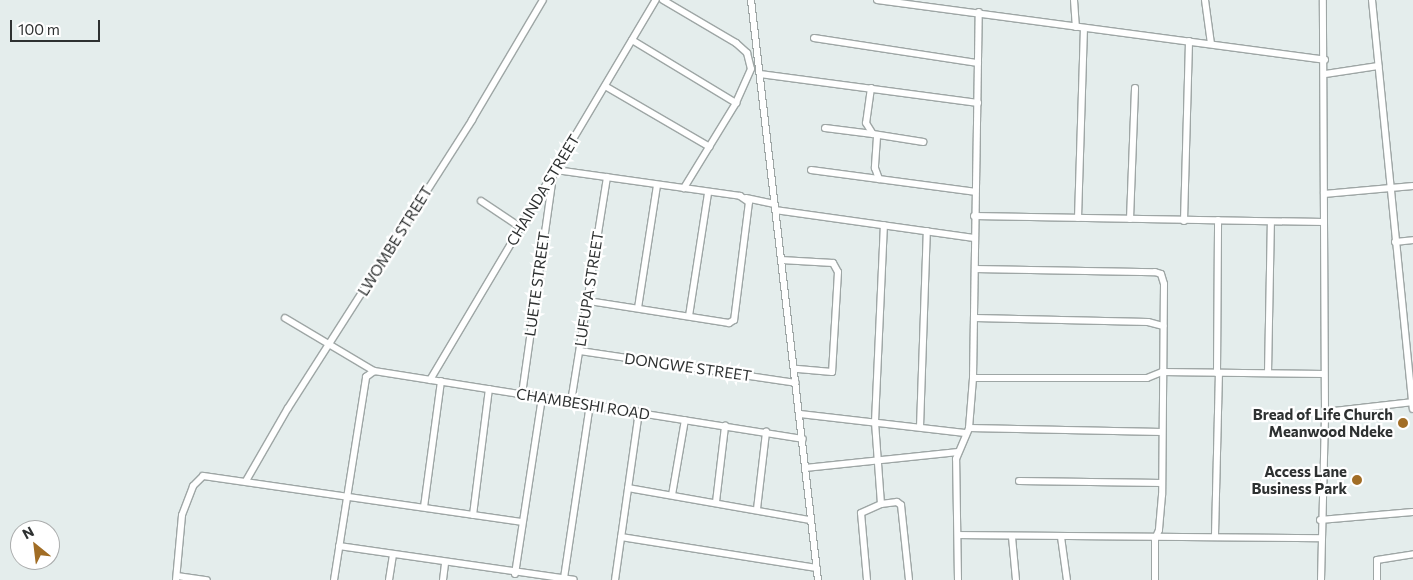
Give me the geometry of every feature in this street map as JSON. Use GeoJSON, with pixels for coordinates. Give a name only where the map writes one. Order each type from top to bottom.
{"type":"FeatureCollection","features":[{"type":"Feature","properties":{"kind":"street","name":"LWOMBE STREET"},"geometry":{"type":"LineString","coordinates":[[246,482],[329,345],[472,120],[543,0]]}},
{"type":"Feature","properties":{"kind":"street","name":"CHAINDA STREET"},"geometry":{"type":"LineString","coordinates":[[430,380],[656,0]]}},
{"type":"Feature","properties":{"kind":"street"},"geometry":{"type":"LineString","coordinates":[[663,0],[736,43],[747,53],[751,66],[736,103],[684,188]]}},
{"type":"Feature","properties":{"kind":"street"},"geometry":{"type":"LineString","coordinates":[[751,0],[818,580]]}},
{"type":"Feature","properties":{"kind":"street"},"geometry":{"type":"LineString","coordinates":[[877,0],[979,12],[1076,27],[1325,60]]}},
{"type":"Feature","properties":{"kind":"street"},"geometry":{"type":"LineString","coordinates":[[952,0],[954,9]]}},
{"type":"Feature","properties":{"kind":"street"},"geometry":{"type":"LineString","coordinates":[[1074,0],[1076,27]]}},
{"type":"Feature","properties":{"kind":"street"},"geometry":{"type":"LineString","coordinates":[[1205,0],[1211,44]]}},
{"type":"Feature","properties":{"kind":"street"},"geometry":{"type":"LineString","coordinates":[[1321,580],[1320,520],[1325,412],[1325,60],[1323,0]]}},
{"type":"Feature","properties":{"kind":"street"},"geometry":{"type":"LineString","coordinates":[[1325,412],[1413,404],[1410,346],[1389,189],[1372,0]]}},
{"type":"Feature","properties":{"kind":"street"},"geometry":{"type":"LineString","coordinates":[[958,580],[958,452],[967,430],[973,378],[975,318],[974,216],[979,12]]}},
{"type":"Feature","properties":{"kind":"street"},"geometry":{"type":"LineString","coordinates":[[1078,218],[1084,28]]}},
{"type":"Feature","properties":{"kind":"street"},"geometry":{"type":"LineString","coordinates":[[814,38],[978,63]]}},
{"type":"Feature","properties":{"kind":"street"},"geometry":{"type":"LineString","coordinates":[[632,40],[736,103]]}},
{"type":"Feature","properties":{"kind":"street"},"geometry":{"type":"LineString","coordinates":[[1184,221],[1189,42]]}},
{"type":"Feature","properties":{"kind":"street"},"geometry":{"type":"LineString","coordinates":[[751,66],[760,72],[978,103]]}},
{"type":"Feature","properties":{"kind":"street"},"geometry":{"type":"LineString","coordinates":[[1325,74],[1378,66]]}},
{"type":"Feature","properties":{"kind":"street"},"geometry":{"type":"LineString","coordinates":[[605,86],[710,146]]}},
{"type":"Feature","properties":{"kind":"street"},"geometry":{"type":"LineString","coordinates":[[871,88],[866,124],[875,136],[875,168],[879,179]]}},
{"type":"Feature","properties":{"kind":"street"},"geometry":{"type":"LineString","coordinates":[[1130,218],[1135,88]]}},
{"type":"Feature","properties":{"kind":"street"},"geometry":{"type":"LineString","coordinates":[[825,128],[923,142]]}},
{"type":"Feature","properties":{"kind":"street"},"geometry":{"type":"LineString","coordinates":[[811,170],[975,192]]}},
{"type":"Feature","properties":{"kind":"street"},"geometry":{"type":"LineString","coordinates":[[555,172],[684,188],[746,198],[775,207],[974,238]]}},
{"type":"Feature","properties":{"kind":"street","name":"LUETE STREET"},"geometry":{"type":"LineString","coordinates":[[522,394],[555,172]]}},
{"type":"Feature","properties":{"kind":"street","name":"LUFUPA STREET"},"geometry":{"type":"LineString","coordinates":[[571,402],[607,177]]}},
{"type":"Feature","properties":{"kind":"street"},"geometry":{"type":"LineString","coordinates":[[638,308],[657,185]]}},
{"type":"Feature","properties":{"kind":"street"},"geometry":{"type":"LineString","coordinates":[[1324,194],[1413,186]]}},
{"type":"Feature","properties":{"kind":"street"},"geometry":{"type":"LineString","coordinates":[[689,316],[708,193]]}},
{"type":"Feature","properties":{"kind":"street"},"geometry":{"type":"LineString","coordinates":[[588,301],[729,322],[734,320],[749,208],[746,198]]}},
{"type":"Feature","properties":{"kind":"street"},"geometry":{"type":"LineString","coordinates":[[481,201],[520,227]]}},
{"type":"Feature","properties":{"kind":"street"},"geometry":{"type":"LineString","coordinates":[[974,216],[1130,218],[1184,221],[1218,220],[1271,223],[1324,222]]}},
{"type":"Feature","properties":{"kind":"street"},"geometry":{"type":"LineString","coordinates":[[1215,535],[1218,220]]}},
{"type":"Feature","properties":{"kind":"street"},"geometry":{"type":"LineString","coordinates":[[1268,373],[1271,223]]}},
{"type":"Feature","properties":{"kind":"street"},"geometry":{"type":"LineString","coordinates":[[882,504],[875,422],[884,225]]}},
{"type":"Feature","properties":{"kind":"street"},"geometry":{"type":"LineString","coordinates":[[920,427],[927,231]]}},
{"type":"Feature","properties":{"kind":"street"},"geometry":{"type":"LineString","coordinates":[[1395,242],[1413,240]]}},
{"type":"Feature","properties":{"kind":"street"},"geometry":{"type":"LineString","coordinates":[[781,260],[833,263],[838,272],[832,372],[795,370]]}},
{"type":"Feature","properties":{"kind":"street"},"geometry":{"type":"LineString","coordinates":[[975,269],[1159,272],[1164,284],[1162,483],[1159,530],[1155,539],[1155,580]]}},
{"type":"Feature","properties":{"kind":"street"},"geometry":{"type":"LineString","coordinates":[[285,318],[374,371],[366,377],[334,580]]}},
{"type":"Feature","properties":{"kind":"street"},"geometry":{"type":"LineString","coordinates":[[975,318],[1148,322],[1163,326]]}},
{"type":"Feature","properties":{"kind":"street","name":"DONGWE STREET"},"geometry":{"type":"LineString","coordinates":[[580,351],[796,383]]}},
{"type":"Feature","properties":{"kind":"street","name":"CHAMBESHI ROAD"},"geometry":{"type":"LineString","coordinates":[[374,371],[803,439]]}},
{"type":"Feature","properties":{"kind":"street"},"geometry":{"type":"LineString","coordinates":[[973,378],[1147,378],[1162,372],[1324,374]]}},
{"type":"Feature","properties":{"kind":"street"},"geometry":{"type":"LineString","coordinates":[[424,507],[441,381]]}},
{"type":"Feature","properties":{"kind":"street"},"geometry":{"type":"LineString","coordinates":[[473,515],[490,389]]}},
{"type":"Feature","properties":{"kind":"street"},"geometry":{"type":"LineString","coordinates":[[515,574],[542,397]]}},
{"type":"Feature","properties":{"kind":"street"},"geometry":{"type":"LineString","coordinates":[[564,578],[590,405]]}},
{"type":"Feature","properties":{"kind":"street"},"geometry":{"type":"LineString","coordinates":[[615,580],[639,412]]}},
{"type":"Feature","properties":{"kind":"street"},"geometry":{"type":"LineString","coordinates":[[800,414],[967,430],[1162,432]]}},
{"type":"Feature","properties":{"kind":"street"},"geometry":{"type":"LineString","coordinates":[[672,495],[686,420]]}},
{"type":"Feature","properties":{"kind":"street"},"geometry":{"type":"LineString","coordinates":[[716,502],[725,426]]}},
{"type":"Feature","properties":{"kind":"street"},"geometry":{"type":"LineString","coordinates":[[757,509],[766,432]]}},
{"type":"Feature","properties":{"kind":"street"},"geometry":{"type":"LineString","coordinates":[[805,468],[958,452]]}},
{"type":"Feature","properties":{"kind":"street"},"geometry":{"type":"LineString","coordinates":[[207,580],[176,578],[182,515],[197,479],[206,475],[246,482],[347,494],[522,522]]}},
{"type":"Feature","properties":{"kind":"street"},"geometry":{"type":"LineString","coordinates":[[1020,481],[1162,483]]}},
{"type":"Feature","properties":{"kind":"street"},"geometry":{"type":"LineString","coordinates":[[628,488],[757,509],[810,520]]}},
{"type":"Feature","properties":{"kind":"street"},"geometry":{"type":"LineString","coordinates":[[866,580],[860,515],[882,504],[897,502],[901,505],[909,580]]}},
{"type":"Feature","properties":{"kind":"street"},"geometry":{"type":"LineString","coordinates":[[1320,520],[1413,512]]}},
{"type":"Feature","properties":{"kind":"street"},"geometry":{"type":"LineString","coordinates":[[958,535],[1155,539],[1215,535],[1321,538]]}},
{"type":"Feature","properties":{"kind":"street"},"geometry":{"type":"LineString","coordinates":[[621,537],[817,568]]}},
{"type":"Feature","properties":{"kind":"street"},"geometry":{"type":"LineString","coordinates":[[1012,537],[1016,580]]}},
{"type":"Feature","properties":{"kind":"street"},"geometry":{"type":"LineString","coordinates":[[1061,537],[1067,580]]}},
{"type":"Feature","properties":{"kind":"street"},"geometry":{"type":"LineString","coordinates":[[340,546],[515,574],[574,580]]}},
{"type":"Feature","properties":{"kind":"street"},"geometry":{"type":"LineString","coordinates":[[1376,580],[1377,560],[1413,554]]}},
{"type":"Feature","properties":{"kind":"street"},"geometry":{"type":"LineString","coordinates":[[389,580],[393,555]]}},
{"type":"Feature","properties":{"kind":"street"},"geometry":{"type":"LineString","coordinates":[[443,580],[445,563]]}},
{"type":"Feature","properties":{"kind":"place","name":"Bread of Life Church Meanwood Ndeke"},"geometry":{"type":"Point","coordinates":[1403,423]}},
{"type":"Feature","properties":{"kind":"place","name":"Access Lane Business Park"},"geometry":{"type":"Point","coordinates":[1357,480]}}]}
